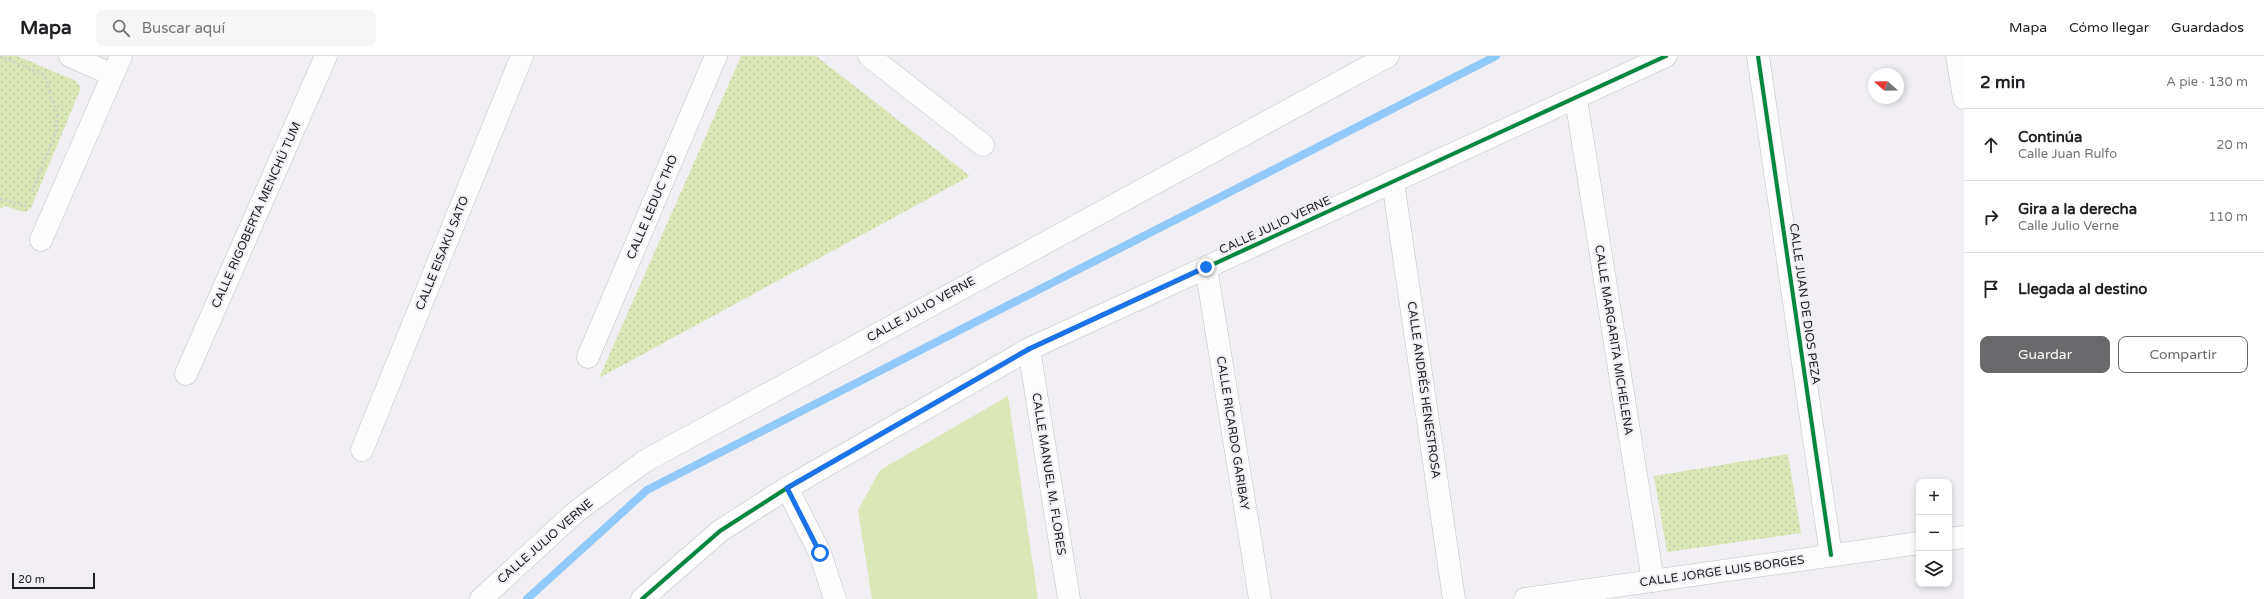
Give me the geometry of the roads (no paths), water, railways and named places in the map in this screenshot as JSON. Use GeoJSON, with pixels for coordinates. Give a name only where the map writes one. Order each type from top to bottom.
{"type":"FeatureCollection","features":[{"type":"Feature","properties":{"kind":"street"},"geometry":{"type":"LineString","coordinates":[[41,240],[117,65],[70,56]]}},
{"type":"Feature","properties":{"kind":"street","name":"CALLE RIGOBERTA MENCHÚ TUM"},"geometry":{"type":"LineString","coordinates":[[186,374],[326,56]]}},
{"type":"Feature","properties":{"kind":"street","name":"CALLE EISAKU SATO"},"geometry":{"type":"LineString","coordinates":[[362,450],[522,56]]}},
{"type":"Feature","properties":{"kind":"street","name":"CALLE LEDUC THO"},"geometry":{"type":"LineString","coordinates":[[588,357],[716,56]]}},
{"type":"Feature","properties":{"kind":"street"},"geometry":{"type":"LineString","coordinates":[[869,56],[983,145]]}},
{"type":"Feature","properties":{"kind":"street","name":"CALLE JULIO VERNE"},"geometry":{"type":"LineString","coordinates":[[480,599],[576,511],[645,461],[1388,56]]}},
{"type":"Feature","properties":{"kind":"street","name":"CALLE JULIO VERNE"},"geometry":{"type":"LineString","coordinates":[[642,599],[720,531],[787,488],[1029,349],[1576,99],[1666,56]]}},
{"type":"Feature","properties":{"kind":"street","name":"CALLE JUAN DE DIOS PEZA"},"geometry":{"type":"LineString","coordinates":[[1758,56],[1831,555]]}},
{"type":"Feature","properties":{"kind":"street"},"geometry":{"type":"LineString","coordinates":[[1957,56],[1964,98]]}},
{"type":"Feature","properties":{"kind":"street","name":"CALLE MARGARITA MICHELENA"},"geometry":{"type":"LineString","coordinates":[[1576,99],[1653,581]]}},
{"type":"Feature","properties":{"kind":"street","name":"CALLE ANDRÉS HENESTROSA"},"geometry":{"type":"LineString","coordinates":[[1393,182],[1454,599]]}},
{"type":"Feature","properties":{"kind":"street","name":"CALLE RICARDO GARIBAY"},"geometry":{"type":"LineString","coordinates":[[1206,267],[1260,599]]}},
{"type":"Feature","properties":{"kind":"street","name":"CALLE MANUEL M. FLORES"},"geometry":{"type":"LineString","coordinates":[[1029,349],[1070,599]]}},
{"type":"Feature","properties":{"kind":"street"},"geometry":{"type":"LineString","coordinates":[[787,488],[820,553],[835,599]]}},
{"type":"Feature","properties":{"kind":"street"},"geometry":{"type":"LineString","coordinates":[[1952,539],[1964,537]]}},
{"type":"Feature","properties":{"kind":"street","name":"CALLE JORGE LUIS BORGES"},"geometry":{"type":"LineString","coordinates":[[1525,599],[1916,543]]}},
{"type":"Feature","properties":{"kind":"waterway"},"geometry":{"type":"LineString","coordinates":[[527,599],[647,490],[1496,56]]}}]}
